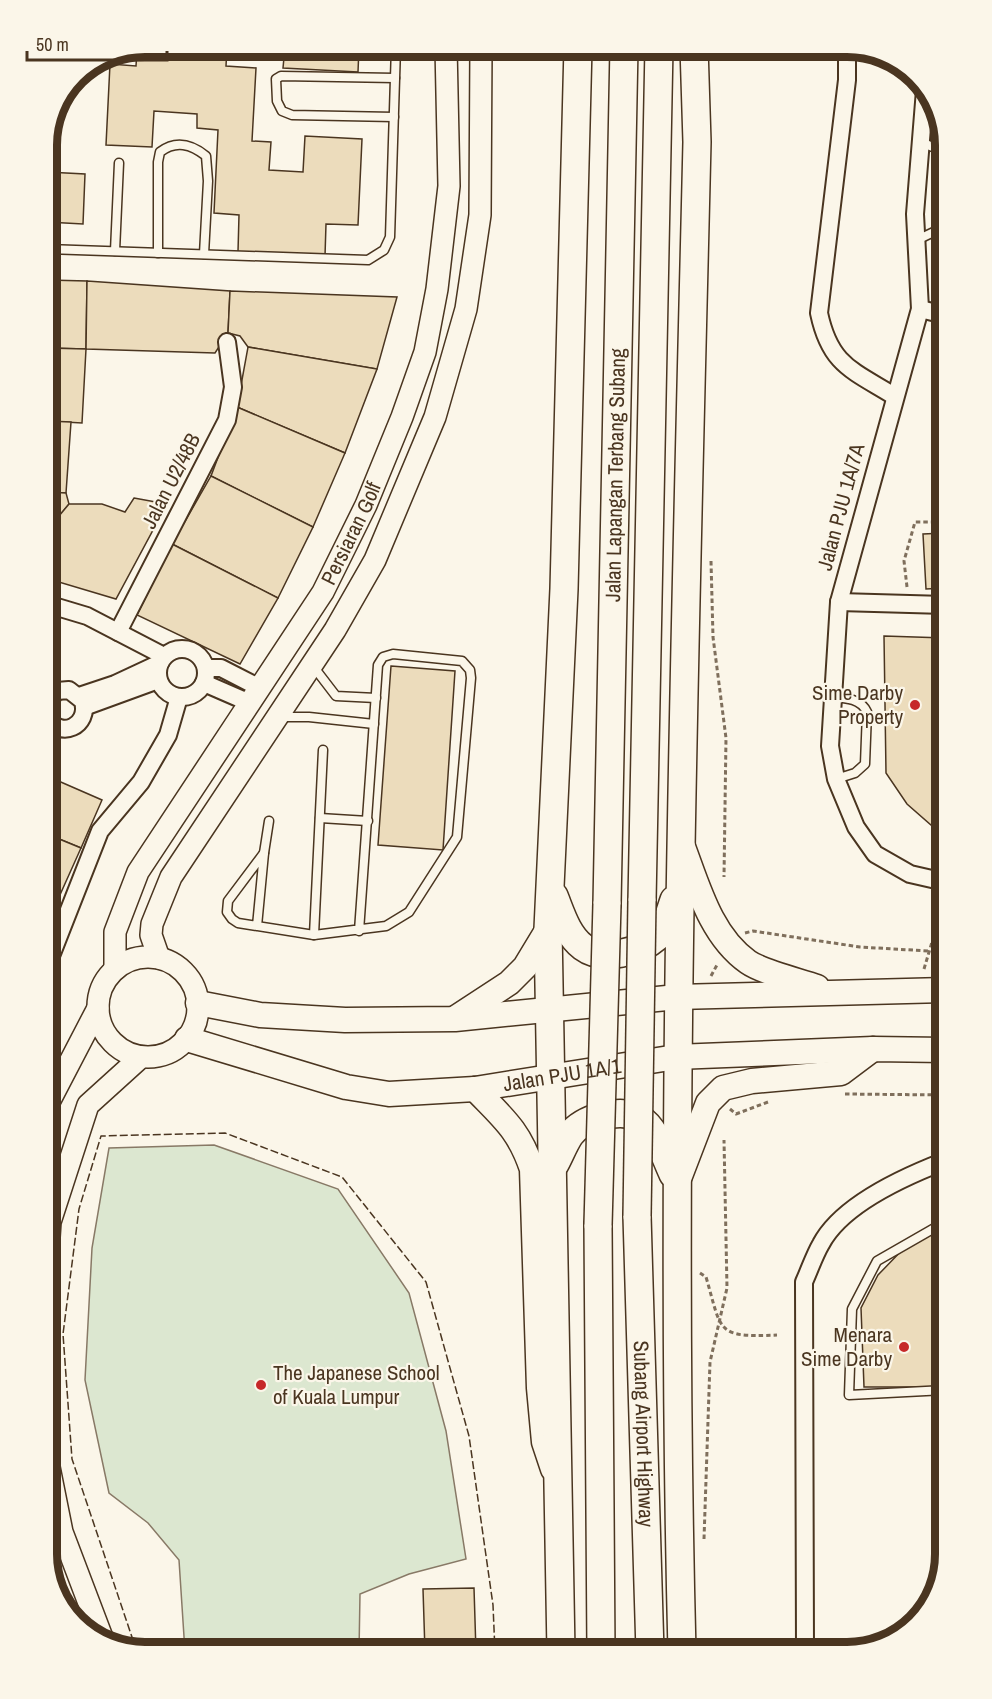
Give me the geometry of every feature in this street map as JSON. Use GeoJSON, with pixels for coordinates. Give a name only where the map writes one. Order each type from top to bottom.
{"type":"FeatureCollection","features":[{"type":"Feature","properties":{"kind":"main road"},"geometry":{"type":"LineString","coordinates":[[561,1642],[548,929],[564,589],[578,57]]}},
{"type":"Feature","properties":{"kind":"main road","name":"Jalan Lapangan Terbang Subang"},"geometry":{"type":"LineString","coordinates":[[598,1225],[624,57]]}},
{"type":"Feature","properties":{"kind":"main road","name":"Jalan Lapangan Terbang Subang"},"geometry":{"type":"LineString","coordinates":[[637,1215],[659,57]]}},
{"type":"Feature","properties":{"kind":"main road"},"geometry":{"type":"LineString","coordinates":[[682,1642],[678,1503],[676,1057],[688,997],[679,885],[697,142],[694,57]]}},
{"type":"Feature","properties":{"kind":"main road"},"geometry":{"type":"LineString","coordinates":[[680,839],[714,923],[748,963],[831,992]]}},
{"type":"Feature","properties":{"kind":"main road"},"geometry":{"type":"LineString","coordinates":[[550,887],[566,927],[583,947],[599,954],[639,949],[658,936],[679,885]]}},
{"type":"Feature","properties":{"kind":"main road"},"geometry":{"type":"LineString","coordinates":[[454,1018],[509,983],[525,968],[548,929]]}},
{"type":"Feature","properties":{"kind":"main road"},"geometry":{"type":"LineString","coordinates":[[198,1003],[260,1015],[345,1020],[454,1018],[688,997],[935,990]]}},
{"type":"Feature","properties":{"kind":"main road","name":"Jalan PJU 1A/1"},"geometry":{"type":"LineString","coordinates":[[187,1039],[346,1087],[389,1094],[475,1089],[676,1057],[873,1049],[935,1050]]}},
{"type":"Feature","properties":{"kind":"main road"},"geometry":{"type":"LineString","coordinates":[[677,1184],[708,1103],[723,1088],[752,1081],[841,1073],[873,1049]]}},
{"type":"Feature","properties":{"kind":"main road"},"geometry":{"type":"LineString","coordinates":[[475,1089],[507,1121],[523,1142],[532,1169],[539,1388],[544,1442],[558,1483]]}},
{"type":"Feature","properties":{"kind":"main road"},"geometry":{"type":"LineString","coordinates":[[553,1168],[571,1133],[604,1115],[623,1113],[640,1118],[653,1133],[677,1184]]}},
{"type":"Feature","properties":{"kind":"main road","name":"Subang Airport Highway"},"geometry":{"type":"LineString","coordinates":[[637,1215],[650,1642]]}},
{"type":"Feature","properties":{"kind":"main road","name":"Subang Airport Highway"},"geometry":{"type":"LineString","coordinates":[[598,1225],[601,1642]]}},
{"type":"Feature","properties":{"kind":"street","name":"Persiaran Golf"},"geometry":{"type":"LineString","coordinates":[[116,969],[116,932],[138,872],[322,592],[366,505],[402,417],[425,352],[437,289],[449,186],[446,57]]}},
{"type":"Feature","properties":{"kind":"street","name":"Persiaran Golf"},"geometry":{"type":"LineString","coordinates":[[159,958],[151,935],[152,924],[171,877],[313,666],[375,560],[435,417],[466,309],[480,216],[481,57]]}},
{"type":"Feature","properties":{"kind":"street"},"geometry":{"type":"LineString","coordinates":[[847,57],[847,80],[819,312],[824,335],[840,363],[894,396]]}},
{"type":"Feature","properties":{"kind":"street","name":"Jalan PJU 1A/7A"},"geometry":{"type":"LineString","coordinates":[[924,103],[915,214],[920,309],[894,396],[839,602],[830,746],[836,779],[856,827],[875,854],[910,874],[935,880]]}},
{"type":"Feature","properties":{"kind":"street"},"geometry":{"type":"LineString","coordinates":[[920,309],[935,313]]}},
{"type":"Feature","properties":{"kind":"street","name":"Jalan U2/48B"},"geometry":{"type":"LineString","coordinates":[[118,632],[227,420],[233,387],[227,342]]}},
{"type":"Feature","properties":{"kind":"street"},"geometry":{"type":"LineString","coordinates":[[402,417],[428,413],[435,417]]}},
{"type":"Feature","properties":{"kind":"street"},"geometry":{"type":"LineString","coordinates":[[839,602],[935,605]]}},
{"type":"Feature","properties":{"kind":"street"},"geometry":{"type":"LineString","coordinates":[[57,607],[87,616],[118,632],[161,666],[166,692],[179,698],[194,695],[205,676]]}},
{"type":"Feature","properties":{"kind":"street"},"geometry":{"type":"LineString","coordinates":[[82,701],[161,666],[177,649],[185,649],[198,655],[205,676],[215,686],[255,696]]}},
{"type":"Feature","properties":{"kind":"street"},"geometry":{"type":"LineString","coordinates":[[57,693],[69,690],[82,701],[85,713],[78,724],[67,729],[57,728]]}},
{"type":"Feature","properties":{"kind":"street"},"geometry":{"type":"LineString","coordinates":[[57,941],[100,831],[141,782],[168,735],[179,698]]}},
{"type":"Feature","properties":{"kind":"street"},"geometry":{"type":"LineString","coordinates":[[144,957],[159,958],[174,964],[186,975],[194,988],[198,1003],[194,1028],[187,1039],[174,1050],[158,1057],[141,1057],[127,1053],[111,1040],[100,1022],[99,993],[105,980],[116,969],[128,961],[144,957]]}},
{"type":"Feature","properties":{"kind":"street"},"geometry":{"type":"LineString","coordinates":[[57,1085],[98,1008]]}},
{"type":"Feature","properties":{"kind":"street"},"geometry":{"type":"LineString","coordinates":[[57,1200],[88,1105],[141,1057]]}},
{"type":"Feature","properties":{"kind":"street"},"geometry":{"type":"LineString","coordinates":[[805,1642],[804,1282],[822,1241],[848,1213],[899,1179],[935,1165]]}},
{"type":"Feature","properties":{"kind":"street"},"geometry":{"type":"LineString","coordinates":[[57,1512],[62,1532],[98,1628]]}},
{"type":"Feature","properties":{"kind":"lane"},"geometry":{"type":"LineString","coordinates":[[57,249],[368,260],[384,250],[390,237],[396,57]]}},
{"type":"Feature","properties":{"kind":"lane"},"geometry":{"type":"LineString","coordinates":[[394,117],[292,116],[282,111],[275,88],[276,79],[281,76],[395,78]]}},
{"type":"Feature","properties":{"kind":"lane"},"geometry":{"type":"LineString","coordinates":[[921,142],[935,148]]}},
{"type":"Feature","properties":{"kind":"lane"},"geometry":{"type":"LineString","coordinates":[[158,253],[158,162],[160,152],[176,143],[195,147],[206,156],[208,181],[204,254]]}},
{"type":"Feature","properties":{"kind":"lane"},"geometry":{"type":"LineString","coordinates":[[115,251],[119,163]]}},
{"type":"Feature","properties":{"kind":"lane"},"geometry":{"type":"LineString","coordinates":[[917,240],[935,231]]}},
{"type":"Feature","properties":{"kind":"lane"},"geometry":{"type":"LineString","coordinates":[[264,853],[228,901],[227,912],[232,919],[257,926],[314,935],[359,931],[386,926],[409,912],[457,837],[470,670],[462,661],[388,655],[378,666],[359,931]]}},
{"type":"Feature","properties":{"kind":"lane"},"geometry":{"type":"LineString","coordinates":[[313,666],[336,696],[376,698]]}},
{"type":"Feature","properties":{"kind":"lane"},"geometry":{"type":"LineString","coordinates":[[833,696],[854,699],[864,706],[867,712],[865,764],[855,773],[836,779]]}},
{"type":"Feature","properties":{"kind":"lane"},"geometry":{"type":"LineString","coordinates":[[277,717],[309,717],[374,724]]}},
{"type":"Feature","properties":{"kind":"lane"},"geometry":{"type":"LineString","coordinates":[[314,935],[323,750]]}},
{"type":"Feature","properties":{"kind":"lane"},"geometry":{"type":"LineString","coordinates":[[320,818],[368,821]]}},
{"type":"Feature","properties":{"kind":"lane"},"geometry":{"type":"LineString","coordinates":[[257,926],[269,821]]}},
{"type":"Feature","properties":{"kind":"lane"},"geometry":{"type":"LineString","coordinates":[[935,1228],[877,1262],[852,1309],[849,1395],[935,1391]]}},
{"type":"Feature","properties":{"kind":"path"},"geometry":{"type":"LineString","coordinates":[[908,604],[904,561],[915,522],[935,522]]}},
{"type":"Feature","properties":{"kind":"path"},"geometry":{"type":"LineString","coordinates":[[711,554],[713,638],[726,738],[724,877]]}},
{"type":"Feature","properties":{"kind":"path"},"geometry":{"type":"LineString","coordinates":[[688,997],[729,943],[740,934],[753,931],[860,947],[935,952]]}},
{"type":"Feature","properties":{"kind":"path"},"geometry":{"type":"LineString","coordinates":[[917,989],[935,931]]}},
{"type":"Feature","properties":{"kind":"path"},"geometry":{"type":"LineString","coordinates":[[843,1094],[935,1095]]}},
{"type":"Feature","properties":{"kind":"path"},"geometry":{"type":"LineString","coordinates":[[736,1114],[772,1100]]}},
{"type":"Feature","properties":{"kind":"path"},"geometry":{"type":"LineString","coordinates":[[704,1544],[711,1362],[727,1288],[724,1140]]}},
{"type":"Feature","properties":{"kind":"path"},"geometry":{"type":"LineString","coordinates":[[677,1258],[706,1277],[720,1325],[729,1333],[749,1337],[777,1335]]}},
{"type":"Feature","properties":{"kind":"green space","name":"The Japanese School of Kuala Lumpur"},"geometry":{"type":"Polygon","coordinates":[[[214,1145],[338,1189],[409,1293],[446,1431],[466,1559],[409,1574],[360,1594],[359,1642],[184,1642],[179,1560],[148,1523],[109,1493],[85,1380],[92,1248],[109,1148],[214,1145]]]}},
{"type":"Feature","properties":{"kind":"building"},"geometry":{"type":"Polygon","coordinates":[[[145,57],[226,57],[226,66],[256,68],[252,141],[271,142],[269,170],[303,172],[305,136],[362,139],[358,225],[326,224],[325,256],[238,252],[239,215],[214,213],[218,130],[197,128],[197,114],[154,111],[152,147],[106,145],[110,65],[136,66],[136,58],[145,57]]]}},
{"type":"Feature","properties":{"kind":"building"},"geometry":{"type":"Polygon","coordinates":[[[284,57],[359,57],[358,72],[283,68],[284,57]]]}},
{"type":"Feature","properties":{"kind":"building"},"geometry":{"type":"Polygon","coordinates":[[[57,173],[85,174],[83,224],[57,223],[57,173]]]}},
{"type":"Feature","properties":{"kind":"building"},"geometry":{"type":"Polygon","coordinates":[[[57,280],[87,281],[86,349],[57,348],[57,280]]]}},
{"type":"Feature","properties":{"kind":"building"},"geometry":{"type":"Polygon","coordinates":[[[87,281],[230,291],[228,333],[215,353],[86,349],[87,281]]]}},
{"type":"Feature","properties":{"kind":"building"},"geometry":{"type":"Polygon","coordinates":[[[230,291],[397,297],[377,369],[248,347],[240,336],[228,333],[230,291]]]}},
{"type":"Feature","properties":{"kind":"building"},"geometry":{"type":"Polygon","coordinates":[[[248,347],[377,369],[345,453],[237,407],[248,347]]]}},
{"type":"Feature","properties":{"kind":"building"},"geometry":{"type":"Polygon","coordinates":[[[57,348],[86,349],[82,423],[57,422],[57,348]]]}},
{"type":"Feature","properties":{"kind":"building"},"geometry":{"type":"Polygon","coordinates":[[[237,407],[345,453],[313,527],[211,476],[237,407]]]}},
{"type":"Feature","properties":{"kind":"building"},"geometry":{"type":"Polygon","coordinates":[[[57,421],[71,422],[66,493],[57,493],[57,421]]]}},
{"type":"Feature","properties":{"kind":"building"},"geometry":{"type":"Polygon","coordinates":[[[211,476],[313,527],[278,598],[172,544],[211,476]]]}},
{"type":"Feature","properties":{"kind":"building"},"geometry":{"type":"Polygon","coordinates":[[[57,493],[66,493],[69,504],[59,516],[57,534],[57,493]]]}},
{"type":"Feature","properties":{"kind":"building"},"geometry":{"type":"Polygon","coordinates":[[[134,498],[167,504],[116,599],[57,581],[59,516],[69,504],[102,504],[125,512],[134,498]]]}},
{"type":"Feature","properties":{"kind":"building"},"geometry":{"type":"Polygon","coordinates":[[[935,533],[935,589],[926,589],[923,534],[935,533]]]}},
{"type":"Feature","properties":{"kind":"building"},"geometry":{"type":"Polygon","coordinates":[[[172,544],[278,598],[240,664],[137,615],[172,544]]]}},
{"type":"Feature","properties":{"kind":"building","name":"Sime Darby Property"},"geometry":{"type":"Polygon","coordinates":[[[884,636],[935,638],[935,826],[931,825],[907,804],[886,773],[884,636]]]}},
{"type":"Feature","properties":{"kind":"building"},"geometry":{"type":"Polygon","coordinates":[[[391,666],[455,671],[443,850],[378,845],[391,666]]]}},
{"type":"Feature","properties":{"kind":"building"},"geometry":{"type":"Polygon","coordinates":[[[57,780],[102,800],[81,848],[57,838],[57,780]]]}},
{"type":"Feature","properties":{"kind":"building"},"geometry":{"type":"Polygon","coordinates":[[[57,838],[81,848],[59,897],[57,896],[57,838]]]}},
{"type":"Feature","properties":{"kind":"building","name":"Menara Sime Darby"},"geometry":{"type":"Polygon","coordinates":[[[928,1235],[935,1236],[935,1387],[864,1387],[861,1308],[878,1275],[906,1246],[928,1235]]]}},
{"type":"Feature","properties":{"kind":"building"},"geometry":{"type":"Polygon","coordinates":[[[474,1588],[476,1642],[425,1642],[423,1589],[474,1588]]]}},
{"type":"Feature","properties":{"kind":"fence"},"geometry":{"type":"LineString","coordinates":[[133,1641],[72,1459],[63,1334],[79,1209],[101,1136],[225,1133],[342,1177],[426,1282],[469,1436],[493,1605],[495,1642]]}},
{"type":"Feature","properties":{"kind":"place","name":"Sime Darby Property"},"geometry":{"type":"Point","coordinates":[915,705]}},
{"type":"Feature","properties":{"kind":"place","name":"Menara Sime Darby"},"geometry":{"type":"Point","coordinates":[904,1347]}},
{"type":"Feature","properties":{"kind":"place","name":"The Japanese School of Kuala Lumpur"},"geometry":{"type":"Point","coordinates":[261,1385]}}]}
